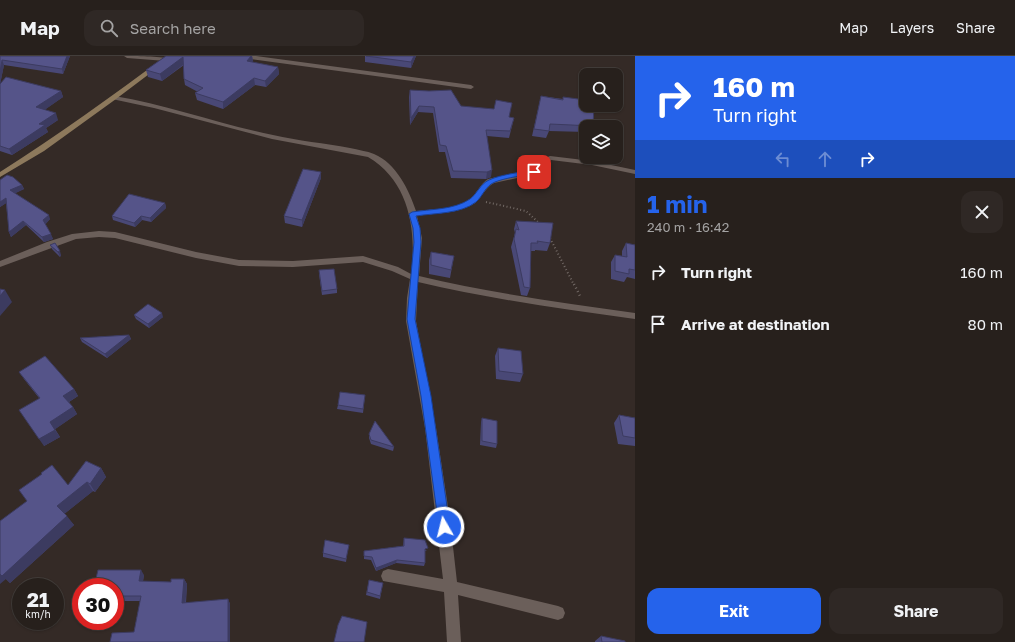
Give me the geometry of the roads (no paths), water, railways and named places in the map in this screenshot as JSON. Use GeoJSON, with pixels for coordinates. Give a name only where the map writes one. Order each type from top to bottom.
{"type":"FeatureCollection","features":[{"type":"Feature","properties":{"kind":"street"},"geometry":{"type":"LineString","coordinates":[[127,56],[168,57]]}},
{"type":"Feature","properties":{"kind":"street"},"geometry":{"type":"LineString","coordinates":[[243,56],[471,87]]}},
{"type":"Feature","properties":{"kind":"street"},"geometry":{"type":"LineString","coordinates":[[0,175],[41,149],[114,98],[168,57]]}},
{"type":"Feature","properties":{"kind":"street"},"geometry":{"type":"LineString","coordinates":[[114,98],[177,110],[232,127],[273,137],[318,144],[371,155],[378,159],[396,177],[417,228],[418,242],[411,319],[426,396],[451,587],[454,642]]}},
{"type":"Feature","properties":{"kind":"street"},"geometry":{"type":"LineString","coordinates":[[412,214],[454,208],[474,200],[485,185],[492,181],[534,172],[550,158],[592,163],[635,172]]}},
{"type":"Feature","properties":{"kind":"street"},"geometry":{"type":"LineString","coordinates":[[0,264],[50,244],[75,236],[99,234],[114,235],[136,239],[196,255],[239,263],[293,264],[363,259],[395,268],[414,278],[470,291],[527,301],[635,316]]}},
{"type":"Feature","properties":{"kind":"street"},"geometry":{"type":"LineString","coordinates":[[388,576],[451,587],[558,613]]}}]}
